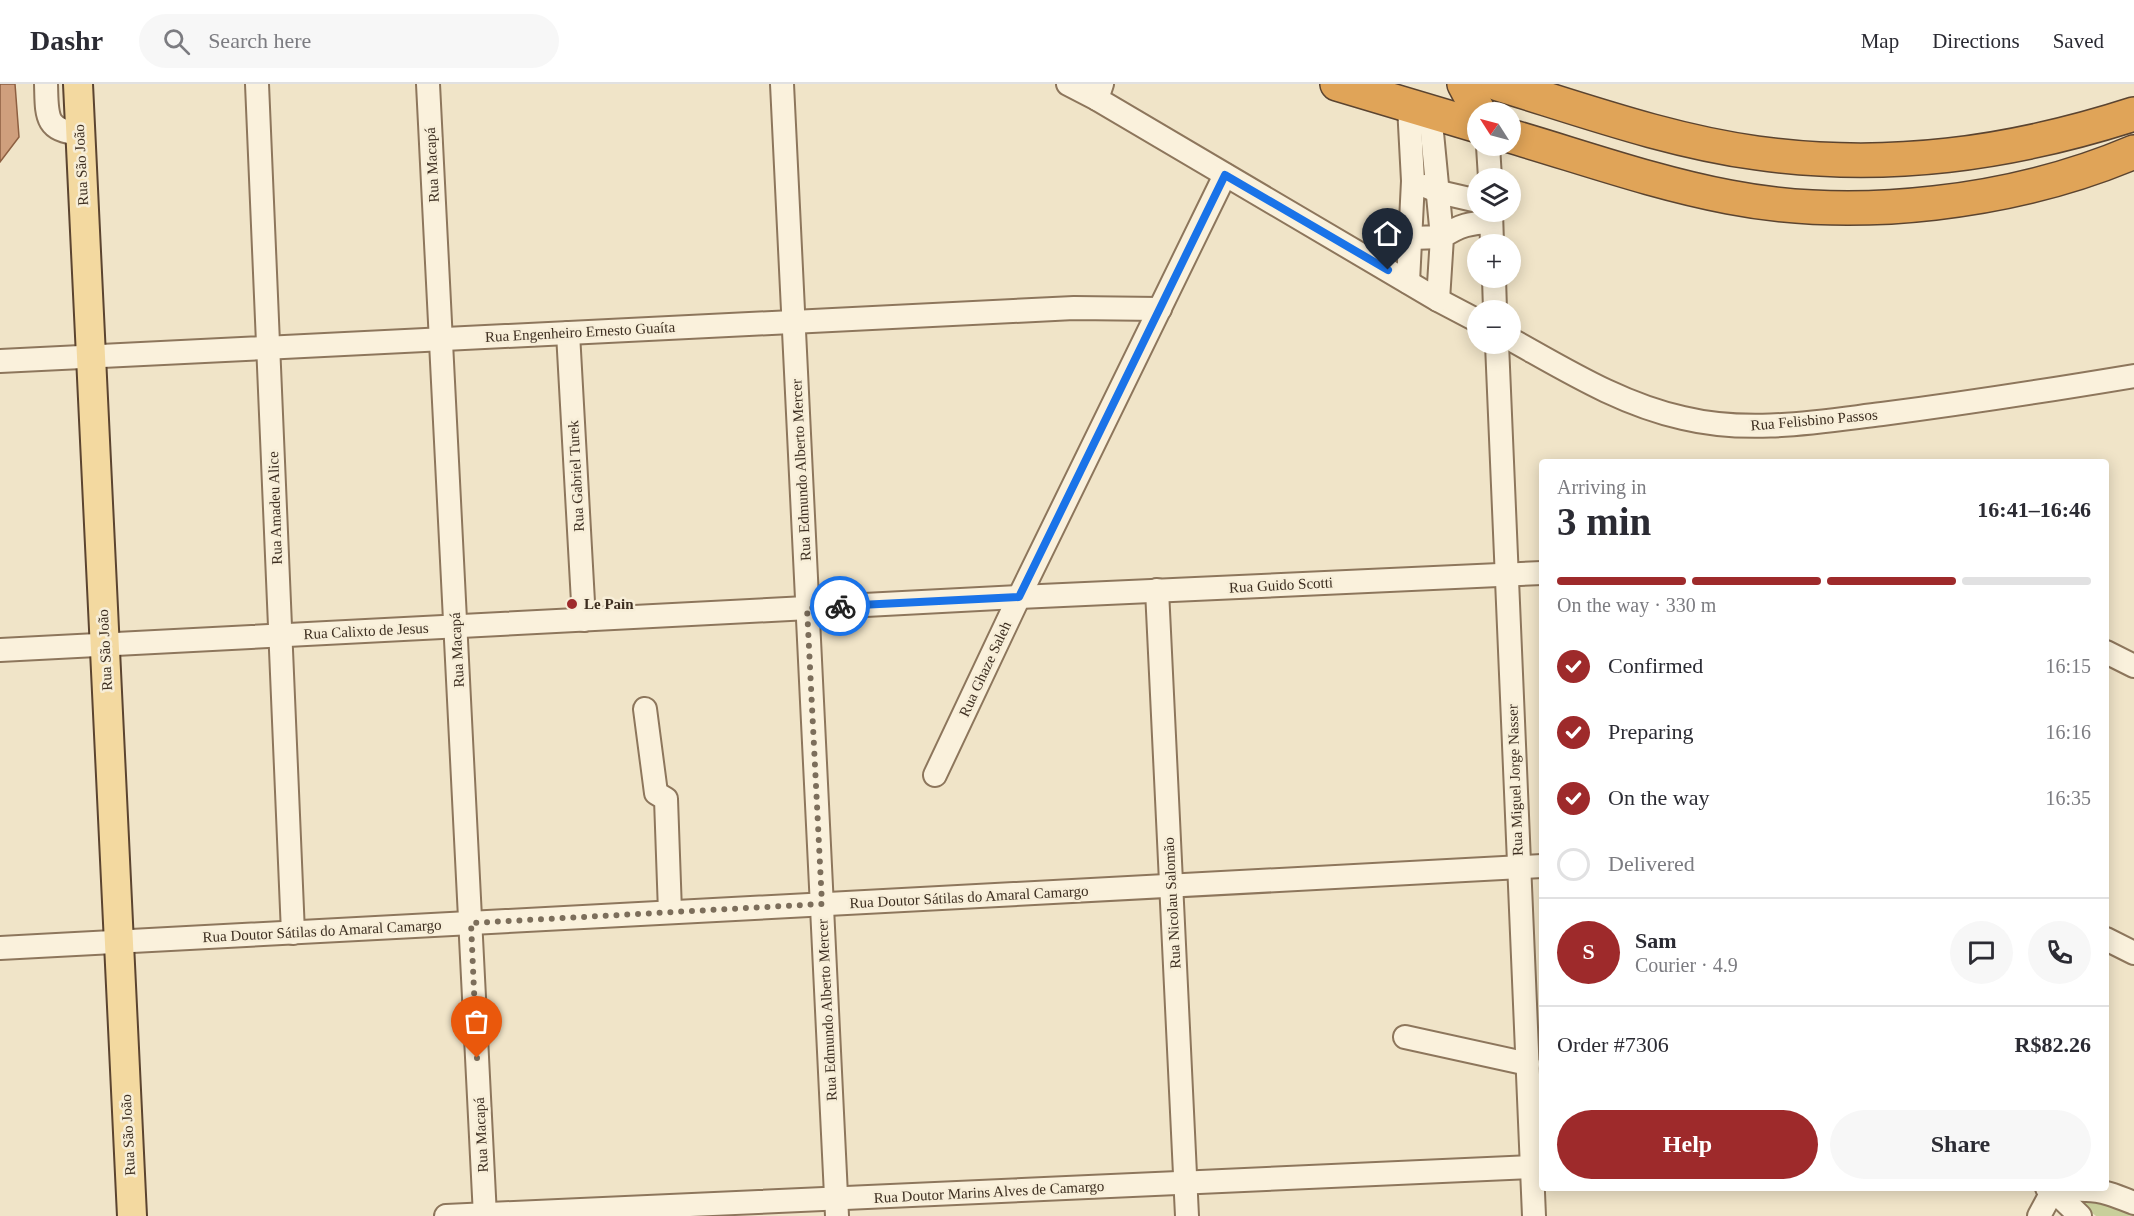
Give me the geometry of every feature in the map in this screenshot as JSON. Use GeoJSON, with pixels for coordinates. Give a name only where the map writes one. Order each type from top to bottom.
{"type":"FeatureCollection","features":[{"type":"Feature","properties":{"kind":"highway"},"geometry":{"type":"LineString","coordinates":[[1337,84],[1467,123]]}},
{"type":"Feature","properties":{"kind":"highway"},"geometry":{"type":"LineString","coordinates":[[1464,84],[1474,102]]}},
{"type":"Feature","properties":{"kind":"highway"},"geometry":{"type":"LineString","coordinates":[[1498,84],[1618,120],[1713,145],[1797,158],[1872,160],[1941,157],[1989,151],[2088,129],[2134,114]]}},
{"type":"Feature","properties":{"kind":"highway"},"geometry":{"type":"LineString","coordinates":[[1592,160],[1614,135],[1618,120]]}},
{"type":"Feature","properties":{"kind":"highway"},"geometry":{"type":"LineString","coordinates":[[1521,139],[1694,190],[1731,198],[1821,207],[1877,207],[1971,197],[2028,186],[2083,171],[2134,152]]}},
{"type":"Feature","properties":{"kind":"main road","name":"Rua São João"},"geometry":{"type":"LineString","coordinates":[[78,84],[132,1216]]}},
{"type":"Feature","properties":{"kind":"street"},"geometry":{"type":"LineString","coordinates":[[46,84],[48,119],[56,129],[80,132]]}},
{"type":"Feature","properties":{"kind":"street","name":"Rua Amadeu Alice"},"geometry":{"type":"LineString","coordinates":[[257,84],[293,933]]}},
{"type":"Feature","properties":{"kind":"street","name":"Rua Macapá"},"geometry":{"type":"LineString","coordinates":[[428,84],[485,1215]]}},
{"type":"Feature","properties":{"kind":"street","name":"Rua Edmundo Alberto Mercer"},"geometry":{"type":"LineString","coordinates":[[782,84],[837,1207]]}},
{"type":"Feature","properties":{"kind":"street"},"geometry":{"type":"LineString","coordinates":[[1068,84],[1100,92],[1225,175],[1467,315]]}},
{"type":"Feature","properties":{"kind":"street"},"geometry":{"type":"LineString","coordinates":[[1408,282],[1419,109]]}},
{"type":"Feature","properties":{"kind":"street"},"geometry":{"type":"LineString","coordinates":[[1419,109],[1439,192],[1442,237],[1438,300]]}},
{"type":"Feature","properties":{"kind":"street","name":"Rua Ghaze Saleh"},"geometry":{"type":"LineString","coordinates":[[935,775],[1019,597],[1225,175]]}},
{"type":"Feature","properties":{"kind":"street"},"geometry":{"type":"LineString","coordinates":[[1413,181],[1439,192],[1467,198]]}},
{"type":"Feature","properties":{"kind":"street"},"geometry":{"type":"LineString","coordinates":[[1411,238],[1442,237],[1455,228],[1472,223],[1492,226]]}},
{"type":"Feature","properties":{"kind":"street","name":"Rua Engenheiro Ernesto Guaíta"},"geometry":{"type":"LineString","coordinates":[[0,361],[1074,308],[1160,309]]}},
{"type":"Feature","properties":{"kind":"street","name":"Rua Gabriel Turek"},"geometry":{"type":"LineString","coordinates":[[568,333],[584,620]]}},
{"type":"Feature","properties":{"kind":"street","name":"Rua Felisbino Passos"},"geometry":{"type":"LineString","coordinates":[[1521,345],[1622,399],[1683,418],[1716,425],[1782,425],[1899,412],[2134,376]]}},
{"type":"Feature","properties":{"kind":"street","name":"Rua Miguel Jorge Nasser"},"geometry":{"type":"LineString","coordinates":[[1497,354],[1534,1216]]}},
{"type":"Feature","properties":{"kind":"street","name":"Rua Guido Scotti"},"geometry":{"type":"LineString","coordinates":[[1019,597],[1539,573]]}},
{"type":"Feature","properties":{"kind":"street","name":"Rua Nicolau Salomão"},"geometry":{"type":"LineString","coordinates":[[1157,590],[1187,1216]]}},
{"type":"Feature","properties":{"kind":"street","name":"Rua Calixto de Jesus"},"geometry":{"type":"LineString","coordinates":[[0,650],[1019,597]]}},
{"type":"Feature","properties":{"kind":"street"},"geometry":{"type":"LineString","coordinates":[[2109,654],[2134,666]]}},
{"type":"Feature","properties":{"kind":"street"},"geometry":{"type":"LineString","coordinates":[[645,709],[656,793],[666,799],[670,912]]}},
{"type":"Feature","properties":{"kind":"street","name":"Rua Doutor Sátilas do Amaral Camargo"},"geometry":{"type":"LineString","coordinates":[[0,948],[1539,866]]}},
{"type":"Feature","properties":{"kind":"street"},"geometry":{"type":"LineString","coordinates":[[2109,940],[2134,953]]}},
{"type":"Feature","properties":{"kind":"street"},"geometry":{"type":"LineString","coordinates":[[1405,1037],[1528,1064]]}},
{"type":"Feature","properties":{"kind":"street","name":"Rua Doutor Marins Alves de Camargo"},"geometry":{"type":"LineString","coordinates":[[446,1216],[837,1207],[1186,1183],[1532,1167]]}},
{"type":"Feature","properties":{"kind":"street"},"geometry":{"type":"LineString","coordinates":[[2039,1216],[2049,1191]]}},
{"type":"Feature","properties":{"kind":"street"},"geometry":{"type":"LineString","coordinates":[[2052,1191],[2080,1216]]}},
{"type":"Feature","properties":{"kind":"street"},"geometry":{"type":"LineString","coordinates":[[2094,1191],[2111,1194],[2134,1203]]}},
{"type":"Feature","properties":{"kind":"green space"},"geometry":{"type":"Polygon","coordinates":[[[2077,1201],[2106,1204],[2134,1213],[2134,1216],[2096,1216],[2077,1201]]]}},
{"type":"Feature","properties":{"kind":"building"},"geometry":{"type":"Polygon","coordinates":[[[0,84],[15,84],[19,137],[0,162],[0,84]]]}},
{"type":"Feature","properties":{"kind":"way so far"},"geometry":{"type":"LineString","coordinates":[[477,1058],[471,923],[822,904],[807,608],[840,606]]}},
{"type":"Feature","properties":{"kind":"place","name":"Le Pain"},"geometry":{"type":"Point","coordinates":[572,604]}},
{"type":"Feature","properties":{"kind":"route"},"geometry":{"type":"LineString","coordinates":[[840,606],[1019,597],[1225,175],[1388,270]]}}]}
